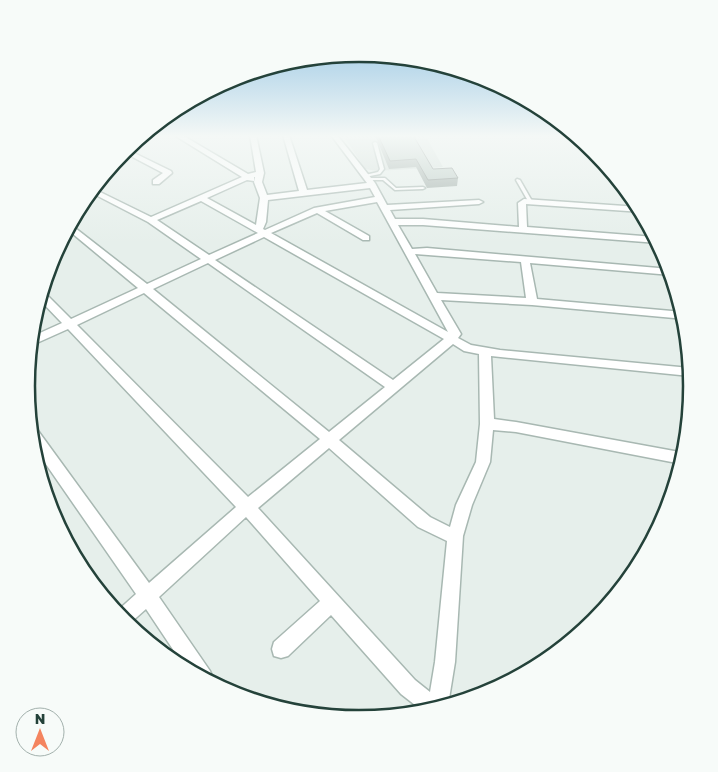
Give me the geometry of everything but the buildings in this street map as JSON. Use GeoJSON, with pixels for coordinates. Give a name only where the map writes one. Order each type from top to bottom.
{"type":"FeatureCollection","features":[{"type":"Feature","properties":{"kind":"street"},"geometry":{"type":"LineString","coordinates":[[145,173],[149,171]]}},
{"type":"Feature","properties":{"kind":"street"},"geometry":{"type":"LineString","coordinates":[[156,182],[168,173],[165,171]]}},
{"type":"Feature","properties":{"kind":"street"},"geometry":{"type":"LineString","coordinates":[[239,171],[258,182]]}},
{"type":"Feature","properties":{"kind":"street"},"geometry":{"type":"LineString","coordinates":[[297,171],[304,194]]}},
{"type":"Feature","properties":{"kind":"street"},"geometry":{"type":"LineString","coordinates":[[128,613],[247,508],[452,339],[455,334],[454,329],[408,252],[383,204],[362,171]]}},
{"type":"Feature","properties":{"kind":"street"},"geometry":{"type":"LineString","coordinates":[[151,220],[247,176],[260,173],[258,182],[264,198],[262,231]]}},
{"type":"Feature","properties":{"kind":"street"},"geometry":{"type":"LineString","coordinates":[[264,198],[304,194],[369,180]]}},
{"type":"Feature","properties":{"kind":"street"},"geometry":{"type":"LineString","coordinates":[[99,194],[151,220],[394,387]]}},
{"type":"Feature","properties":{"kind":"street"},"geometry":{"type":"LineString","coordinates":[[202,198],[468,348],[485,352],[682,371]]}},
{"type":"Feature","properties":{"kind":"street"},"geometry":{"type":"LineString","coordinates":[[523,230],[522,203],[530,201],[630,209]]}},
{"type":"Feature","properties":{"kind":"street"},"geometry":{"type":"LineString","coordinates":[[39,338],[208,259],[262,231],[317,210],[383,204],[479,202]]}},
{"type":"Feature","properties":{"kind":"street"},"geometry":{"type":"LineString","coordinates":[[317,210],[366,238]]}},
{"type":"Feature","properties":{"kind":"street"},"geometry":{"type":"LineString","coordinates":[[392,222],[423,222],[648,239]]}},
{"type":"Feature","properties":{"kind":"street"},"geometry":{"type":"LineString","coordinates":[[75,231],[330,440],[424,522],[440,531],[455,536]]}},
{"type":"Feature","properties":{"kind":"street"},"geometry":{"type":"LineString","coordinates":[[408,252],[427,251],[662,271]]}},
{"type":"Feature","properties":{"kind":"street"},"geometry":{"type":"LineString","coordinates":[[525,260],[532,302]]}},
{"type":"Feature","properties":{"kind":"street"},"geometry":{"type":"LineString","coordinates":[[434,296],[532,302],[675,315]]}},
{"type":"Feature","properties":{"kind":"street"},"geometry":{"type":"LineString","coordinates":[[46,301],[247,508],[408,687],[429,702]]}},
{"type":"Feature","properties":{"kind":"street"},"geometry":{"type":"LineString","coordinates":[[438,700],[445,662],[455,536],[464,505],[483,462],[487,424],[485,352]]}},
{"type":"Feature","properties":{"kind":"street"},"geometry":{"type":"LineString","coordinates":[[487,424],[516,427],[675,457]]}},
{"type":"Feature","properties":{"kind":"street"},"geometry":{"type":"LineString","coordinates":[[40,445],[148,596],[195,665]]}},
{"type":"Feature","properties":{"kind":"street"},"geometry":{"type":"LineString","coordinates":[[280,649],[332,602]]}},
{"type":"Feature","properties":{"kind":"lane"},"geometry":{"type":"LineString","coordinates":[[369,180],[381,171]]}},
{"type":"Feature","properties":{"kind":"lane"},"geometry":{"type":"LineString","coordinates":[[369,180],[384,180],[395,189],[423,188]]}},
{"type":"Feature","properties":{"kind":"lane"},"geometry":{"type":"LineString","coordinates":[[518,180],[530,201]]}}]}
